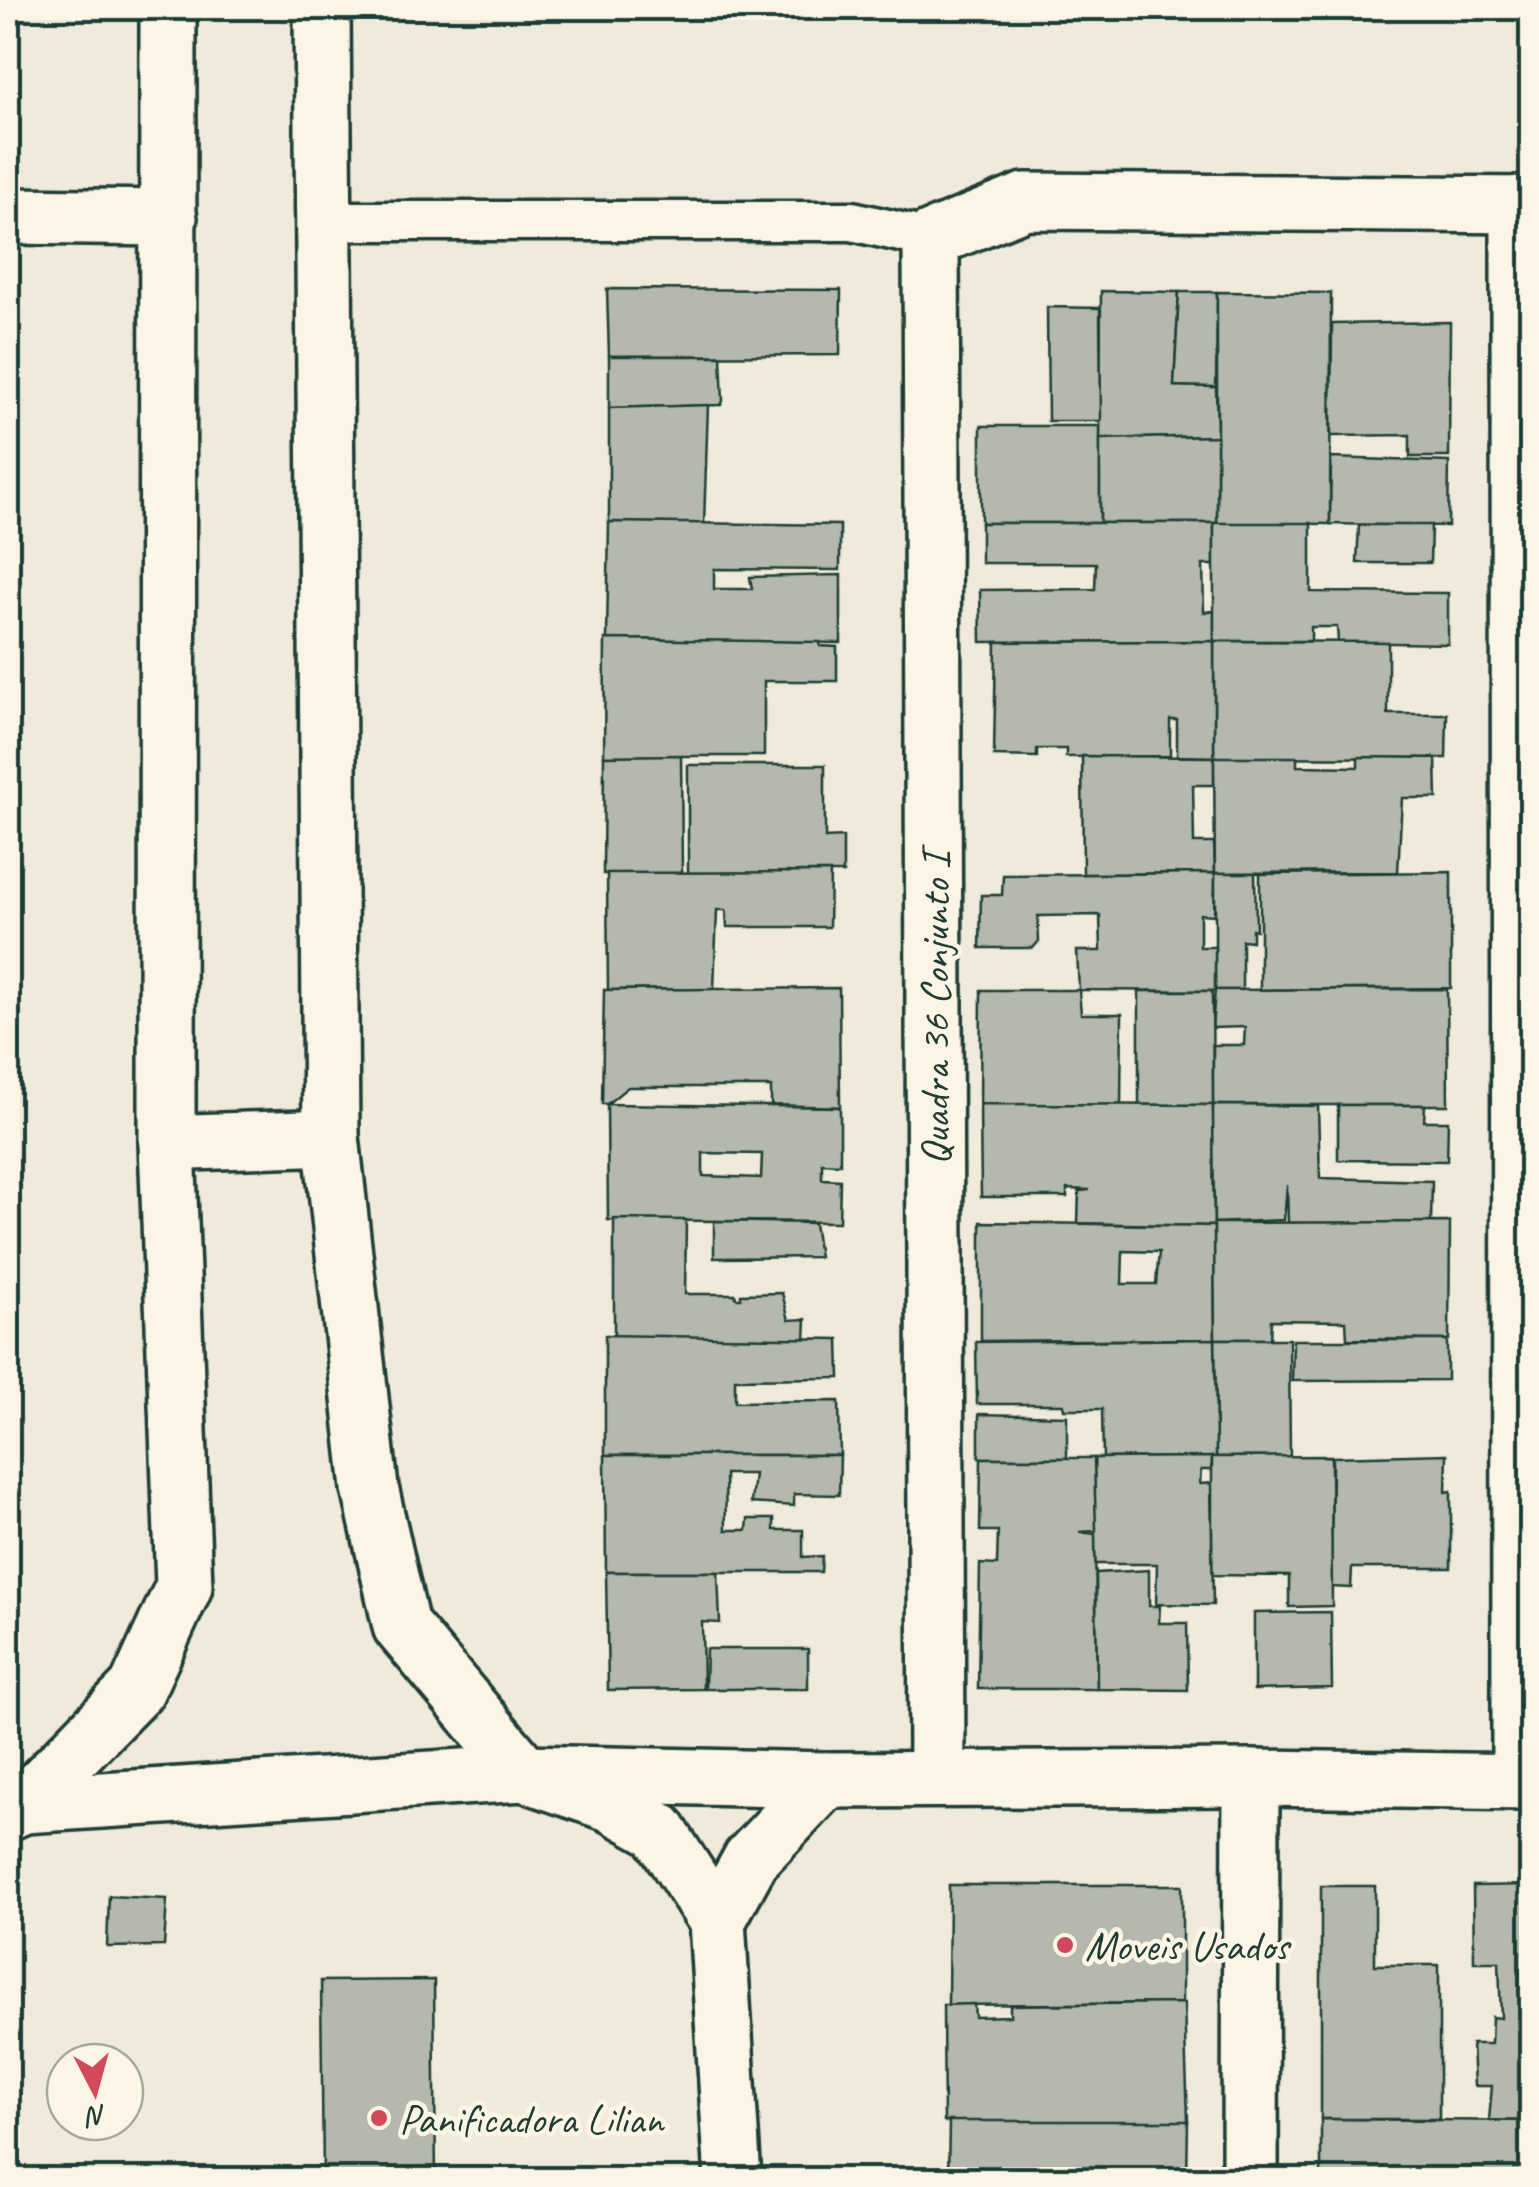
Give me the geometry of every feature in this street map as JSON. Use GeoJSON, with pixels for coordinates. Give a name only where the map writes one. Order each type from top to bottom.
{"type":"FeatureCollection","features":[{"type":"Feature","properties":{"kind":"street"},"geometry":{"type":"LineString","coordinates":[[12,1807],[137,1689],[184,1586],[166,1143],[168,8]]}},
{"type":"Feature","properties":{"kind":"street"},"geometry":{"type":"LineString","coordinates":[[322,8],[330,1137],[370,1488],[401,1626],[524,1773],[610,1803],[658,1830],[717,1921],[733,2180]]}},
{"type":"Feature","properties":{"kind":"street"},"geometry":{"type":"LineString","coordinates":[[12,1807],[524,1773],[826,1780],[1251,1778],[1526,1782],[1525,204],[1025,201],[931,239]]}},
{"type":"Feature","properties":{"kind":"street"},"geometry":{"type":"LineString","coordinates":[[8,216],[168,218]]}},
{"type":"Feature","properties":{"kind":"street","name":"Quadra 36 Conjunto I"},"geometry":{"type":"LineString","coordinates":[[931,239],[937,1779]]}},
{"type":"Feature","properties":{"kind":"street"},"geometry":{"type":"LineString","coordinates":[[166,1143],[330,1137]]}},
{"type":"Feature","properties":{"kind":"street"},"geometry":{"type":"LineString","coordinates":[[1250,2180],[1251,1778]]}},
{"type":"Feature","properties":{"kind":"street"},"geometry":{"type":"LineString","coordinates":[[717,1921],[751,1860],[826,1780]]}},
{"type":"Feature","properties":{"kind":"lane"},"geometry":{"type":"LineString","coordinates":[[322,221],[852,222],[931,239]]}},
{"type":"Feature","properties":{"kind":"building"},"geometry":{"type":"Polygon","coordinates":[[[607,289],[841,290],[840,355],[609,356],[607,289]]]}},
{"type":"Feature","properties":{"kind":"building"},"geometry":{"type":"Polygon","coordinates":[[[1101,291],[1179,292],[1174,386],[1216,387],[1217,436],[1100,439],[1101,291]]]}},
{"type":"Feature","properties":{"kind":"building"},"geometry":{"type":"Polygon","coordinates":[[[1179,292],[1217,292],[1216,387],[1174,386],[1179,292]]]}},
{"type":"Feature","properties":{"kind":"building"},"geometry":{"type":"Polygon","coordinates":[[[1217,292],[1331,293],[1330,524],[1217,523],[1217,292]]]}},
{"type":"Feature","properties":{"kind":"building"},"geometry":{"type":"Polygon","coordinates":[[[1047,307],[1100,308],[1101,421],[1048,421],[1047,307]]]}},
{"type":"Feature","properties":{"kind":"building"},"geometry":{"type":"Polygon","coordinates":[[[1450,322],[1449,457],[1410,457],[1410,435],[1331,436],[1332,324],[1450,322]]]}},
{"type":"Feature","properties":{"kind":"building"},"geometry":{"type":"Polygon","coordinates":[[[609,356],[721,356],[723,401],[721,405],[609,408],[609,356]]]}},
{"type":"Feature","properties":{"kind":"building"},"geometry":{"type":"Polygon","coordinates":[[[708,405],[704,524],[609,522],[609,408],[708,405]]]}},
{"type":"Feature","properties":{"kind":"building"},"geometry":{"type":"Polygon","coordinates":[[[981,426],[1100,426],[1100,523],[981,523],[981,426]]]}},
{"type":"Feature","properties":{"kind":"building"},"geometry":{"type":"Polygon","coordinates":[[[1217,436],[1217,523],[1100,523],[1100,439],[1217,436]]]}},
{"type":"Feature","properties":{"kind":"building"},"geometry":{"type":"Polygon","coordinates":[[[1331,458],[1449,462],[1448,526],[1330,524],[1331,458]]]}},
{"type":"Feature","properties":{"kind":"building"},"geometry":{"type":"Polygon","coordinates":[[[609,522],[840,525],[840,570],[714,569],[714,589],[752,589],[750,577],[841,575],[841,643],[607,639],[609,522]]]}},
{"type":"Feature","properties":{"kind":"building"},"geometry":{"type":"Polygon","coordinates":[[[981,523],[1214,523],[1214,565],[1203,565],[1204,612],[1214,611],[1214,641],[981,642],[980,590],[1095,589],[1096,563],[981,563],[981,523]]]}},
{"type":"Feature","properties":{"kind":"building"},"geometry":{"type":"Polygon","coordinates":[[[1214,523],[1311,523],[1311,592],[1448,593],[1448,644],[1338,642],[1337,627],[1311,627],[1311,641],[1214,641],[1214,523]]]}},
{"type":"Feature","properties":{"kind":"building"},"geometry":{"type":"Polygon","coordinates":[[[1359,525],[1431,525],[1430,563],[1357,563],[1359,525]]]}},
{"type":"Feature","properties":{"kind":"building"},"geometry":{"type":"Polygon","coordinates":[[[605,639],[820,642],[820,646],[837,647],[837,681],[764,681],[764,756],[604,756],[605,639]]]}},
{"type":"Feature","properties":{"kind":"building"},"geometry":{"type":"Polygon","coordinates":[[[1214,641],[1388,642],[1388,714],[1447,714],[1446,758],[1214,757],[1214,641]]]}},
{"type":"Feature","properties":{"kind":"building"},"geometry":{"type":"Polygon","coordinates":[[[1214,641],[1214,757],[1177,756],[1177,720],[1170,720],[1170,756],[1066,757],[1066,749],[1037,749],[1037,757],[994,756],[996,642],[1214,641]]]}},
{"type":"Feature","properties":{"kind":"building"},"geometry":{"type":"Polygon","coordinates":[[[681,755],[682,873],[603,874],[604,756],[681,755]]]}},
{"type":"Feature","properties":{"kind":"building"},"geometry":{"type":"Polygon","coordinates":[[[1082,756],[1214,757],[1214,785],[1193,785],[1194,843],[1214,843],[1215,873],[1083,874],[1082,756]]]}},
{"type":"Feature","properties":{"kind":"building"},"geometry":{"type":"Polygon","coordinates":[[[1214,757],[1297,757],[1297,766],[1358,767],[1358,757],[1436,758],[1437,798],[1402,798],[1398,872],[1215,873],[1214,757]]]}},
{"type":"Feature","properties":{"kind":"building"},"geometry":{"type":"Polygon","coordinates":[[[688,765],[825,765],[825,838],[843,837],[843,873],[688,873],[688,765]]]}},
{"type":"Feature","properties":{"kind":"building"},"geometry":{"type":"Polygon","coordinates":[[[830,872],[829,927],[727,927],[726,910],[717,910],[714,989],[608,990],[607,873],[830,872]]]}},
{"type":"Feature","properties":{"kind":"building"},"geometry":{"type":"Polygon","coordinates":[[[1451,872],[1451,988],[1260,990],[1260,874],[1451,872]]]}},
{"type":"Feature","properties":{"kind":"building"},"geometry":{"type":"Polygon","coordinates":[[[1215,873],[1255,873],[1256,930],[1252,929],[1252,941],[1242,940],[1242,990],[1215,990],[1215,873]]]}},
{"type":"Feature","properties":{"kind":"building"},"geometry":{"type":"Polygon","coordinates":[[[1215,873],[1214,915],[1200,914],[1200,947],[1215,947],[1215,991],[1079,990],[1077,951],[1101,951],[1100,915],[1038,916],[1039,941],[1033,948],[980,948],[981,895],[1002,895],[1003,875],[1215,873]]]}},
{"type":"Feature","properties":{"kind":"building"},"geometry":{"type":"Polygon","coordinates":[[[839,988],[840,1107],[771,1105],[771,1087],[628,1087],[602,1104],[604,990],[839,988]]]}},
{"type":"Feature","properties":{"kind":"building"},"geometry":{"type":"Polygon","coordinates":[[[1447,989],[1448,1105],[1213,1105],[1213,1045],[1244,1045],[1245,1027],[1212,1028],[1215,990],[1447,989]]]}},
{"type":"Feature","properties":{"kind":"building"},"geometry":{"type":"Polygon","coordinates":[[[981,990],[1079,990],[1081,1014],[1122,1014],[1121,1105],[980,1104],[981,990]]]}},
{"type":"Feature","properties":{"kind":"building"},"geometry":{"type":"Polygon","coordinates":[[[1139,991],[1212,991],[1213,1105],[1139,1105],[1139,991]]]}},
{"type":"Feature","properties":{"kind":"building"},"geometry":{"type":"Polygon","coordinates":[[[607,1104],[840,1107],[840,1164],[822,1163],[822,1179],[840,1180],[839,1222],[608,1220],[607,1104]],[[703,1153],[703,1176],[761,1178],[762,1154],[703,1153]]]}},
{"type":"Feature","properties":{"kind":"building"},"geometry":{"type":"Polygon","coordinates":[[[980,1104],[1213,1105],[1214,1226],[1078,1223],[1079,1191],[1090,1190],[1067,1189],[1067,1197],[981,1197],[980,1104]]]}},
{"type":"Feature","properties":{"kind":"building"},"geometry":{"type":"Polygon","coordinates":[[[1213,1105],[1318,1106],[1320,1178],[1432,1181],[1431,1223],[1288,1223],[1287,1185],[1284,1220],[1214,1223],[1213,1105]]]}},
{"type":"Feature","properties":{"kind":"building"},"geometry":{"type":"Polygon","coordinates":[[[1338,1105],[1425,1105],[1424,1121],[1448,1121],[1447,1161],[1338,1160],[1338,1105]]]}},
{"type":"Feature","properties":{"kind":"building"},"geometry":{"type":"Polygon","coordinates":[[[614,1219],[686,1220],[685,1294],[735,1294],[741,1298],[741,1294],[782,1293],[789,1320],[806,1319],[805,1339],[614,1336],[614,1219]]]}},
{"type":"Feature","properties":{"kind":"building"},"geometry":{"type":"Polygon","coordinates":[[[714,1221],[814,1223],[819,1257],[714,1258],[714,1221]]]}},
{"type":"Feature","properties":{"kind":"building"},"geometry":{"type":"Polygon","coordinates":[[[981,1222],[1214,1226],[1215,1339],[981,1341],[981,1222]],[[1123,1251],[1122,1284],[1156,1284],[1159,1252],[1123,1251]]]}},
{"type":"Feature","properties":{"kind":"building"},"geometry":{"type":"Polygon","coordinates":[[[1450,1222],[1449,1340],[1347,1339],[1346,1321],[1271,1320],[1270,1339],[1215,1339],[1214,1223],[1450,1222]]]}},
{"type":"Feature","properties":{"kind":"building"},"geometry":{"type":"Polygon","coordinates":[[[605,1335],[839,1339],[840,1378],[735,1379],[735,1402],[839,1401],[840,1455],[605,1455],[605,1335]]]}},
{"type":"Feature","properties":{"kind":"building"},"geometry":{"type":"Polygon","coordinates":[[[1215,1339],[1289,1339],[1290,1457],[1216,1457],[1215,1339]]]}},
{"type":"Feature","properties":{"kind":"building"},"geometry":{"type":"Polygon","coordinates":[[[1215,1339],[1216,1457],[1103,1458],[1102,1409],[1064,1409],[1063,1404],[977,1404],[976,1342],[1215,1339]]]}},
{"type":"Feature","properties":{"kind":"building"},"geometry":{"type":"Polygon","coordinates":[[[1293,1340],[1447,1340],[1447,1380],[1292,1381],[1293,1340]]]}},
{"type":"Feature","properties":{"kind":"building"},"geometry":{"type":"Polygon","coordinates":[[[979,1414],[1067,1416],[1067,1458],[979,1458],[979,1414]]]}},
{"type":"Feature","properties":{"kind":"building"},"geometry":{"type":"Polygon","coordinates":[[[1447,1454],[1451,1568],[1352,1568],[1351,1588],[1331,1587],[1332,1457],[1447,1454]]]}},
{"type":"Feature","properties":{"kind":"building"},"geometry":{"type":"Polygon","coordinates":[[[605,1455],[840,1455],[839,1495],[794,1494],[794,1506],[751,1503],[754,1474],[725,1474],[726,1530],[747,1530],[748,1519],[774,1519],[774,1530],[803,1530],[803,1557],[822,1556],[821,1572],[606,1572],[605,1455]]]}},
{"type":"Feature","properties":{"kind":"building"},"geometry":{"type":"Polygon","coordinates":[[[1331,1456],[1332,1606],[1289,1607],[1289,1576],[1212,1575],[1212,1457],[1331,1456]]]}},
{"type":"Feature","properties":{"kind":"building"},"geometry":{"type":"Polygon","coordinates":[[[1212,1457],[1211,1470],[1201,1470],[1200,1484],[1211,1483],[1213,1605],[1156,1604],[1157,1564],[1095,1564],[1094,1458],[1212,1457]]]}},
{"type":"Feature","properties":{"kind":"building"},"geometry":{"type":"Polygon","coordinates":[[[981,1458],[1094,1458],[1096,1531],[1079,1532],[1095,1534],[1097,1689],[978,1689],[980,1564],[997,1565],[998,1531],[980,1531],[981,1458]]]}},
{"type":"Feature","properties":{"kind":"building"},"geometry":{"type":"Polygon","coordinates":[[[1149,1570],[1149,1606],[1160,1606],[1159,1623],[1187,1623],[1188,1690],[1097,1689],[1096,1573],[1149,1570]]]}},
{"type":"Feature","properties":{"kind":"building"},"geometry":{"type":"Polygon","coordinates":[[[606,1572],[718,1572],[720,1623],[702,1622],[703,1689],[608,1690],[606,1572]]]}},
{"type":"Feature","properties":{"kind":"building"},"geometry":{"type":"Polygon","coordinates":[[[1331,1612],[1332,1688],[1254,1690],[1254,1613],[1331,1612]]]}},
{"type":"Feature","properties":{"kind":"building"},"geometry":{"type":"Polygon","coordinates":[[[706,1649],[808,1649],[808,1689],[705,1689],[706,1649]]]}},
{"type":"Feature","properties":{"kind":"building","name":"Moveis Usados"},"geometry":{"type":"Polygon","coordinates":[[[949,1885],[1182,1885],[1182,2003],[948,2005],[949,1885]]]}},
{"type":"Feature","properties":{"kind":"building"},"geometry":{"type":"Polygon","coordinates":[[[1532,1885],[1532,2121],[1489,2120],[1492,2086],[1474,2086],[1472,2044],[1491,2044],[1492,2017],[1501,2018],[1499,1962],[1474,1962],[1473,1886],[1532,1885]]]}},
{"type":"Feature","properties":{"kind":"building"},"geometry":{"type":"Polygon","coordinates":[[[1321,1886],[1375,1886],[1375,1965],[1439,1965],[1439,2119],[1321,2119],[1321,1886]]]}},
{"type":"Feature","properties":{"kind":"building"},"geometry":{"type":"Polygon","coordinates":[[[109,1896],[167,1899],[164,1946],[107,1947],[109,1896]]]}},
{"type":"Feature","properties":{"kind":"building","name":"Panificadora Lilian"},"geometry":{"type":"Polygon","coordinates":[[[434,1980],[436,2180],[323,2180],[321,1981],[434,1980]]]}},
{"type":"Feature","properties":{"kind":"building"},"geometry":{"type":"Polygon","coordinates":[[[1184,2003],[1188,2121],[944,2122],[943,2005],[974,2004],[975,2017],[1010,2016],[1010,2005],[1184,2003]]]}},
{"type":"Feature","properties":{"kind":"building"},"geometry":{"type":"Polygon","coordinates":[[[1321,2119],[1532,2121],[1532,2180],[1321,2180],[1321,2119]]]}},
{"type":"Feature","properties":{"kind":"building"},"geometry":{"type":"Polygon","coordinates":[[[949,2121],[1188,2121],[1187,2180],[948,2180],[949,2121]]]}},
{"type":"Feature","properties":{"kind":"place","name":"Moveis Usados"},"geometry":{"type":"Point","coordinates":[1065,1945]}},
{"type":"Feature","properties":{"kind":"place","name":"Panificadora Lilian"},"geometry":{"type":"Point","coordinates":[379,2118]}}]}
